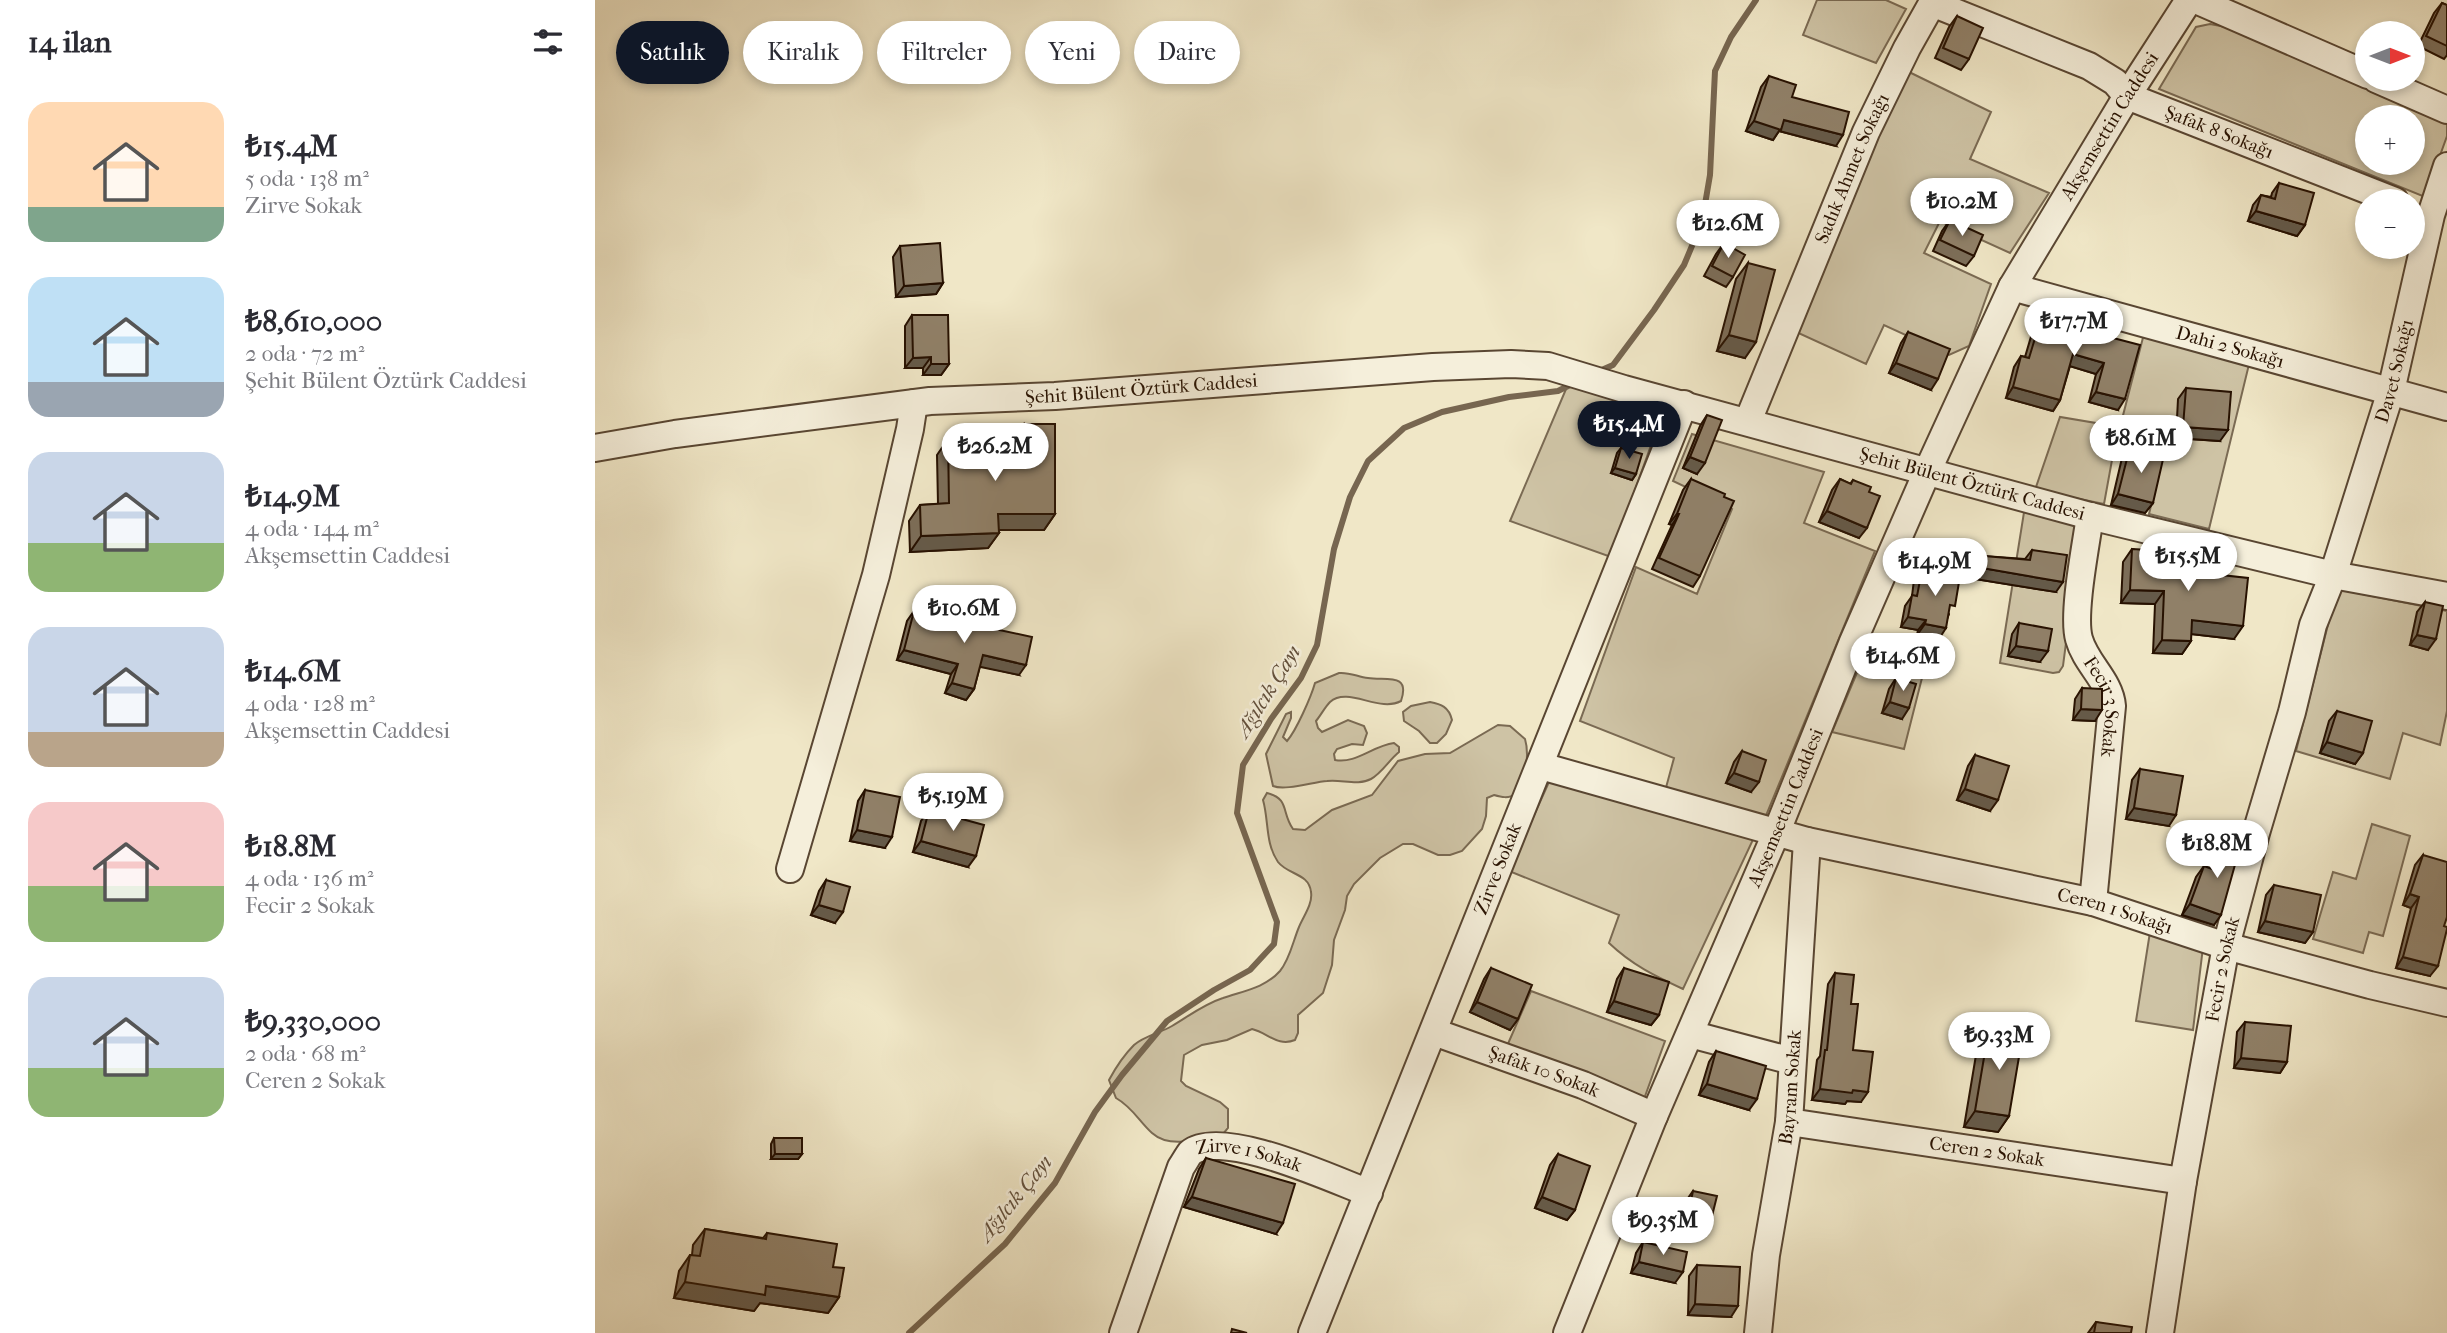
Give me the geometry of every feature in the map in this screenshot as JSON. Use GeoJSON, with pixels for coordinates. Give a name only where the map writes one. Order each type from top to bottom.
{"type":"FeatureCollection","features":[{"type":"Feature","properties":{"kind":"street","name":"Akşemsettin Caddesi"},"geometry":{"type":"LineString","coordinates":[[1567,1333],[1654,1116],[1777,831],[1853,644],[1927,472],[2012,287],[2127,96],[2189,0]]}},
{"type":"Feature","properties":{"kind":"street"},"geometry":{"type":"LineString","coordinates":[[2196,0],[2355,69]]}},
{"type":"Feature","properties":{"kind":"street","name":"Şafak 8 Sokağı"},"geometry":{"type":"LineString","coordinates":[[1933,1],[2089,66],[2115,82],[2127,96],[2364,189]]}},
{"type":"Feature","properties":{"kind":"street","name":"Sadık Ahmet Sokağı"},"geometry":{"type":"LineString","coordinates":[[1748,421],[1866,132],[1933,1]]}},
{"type":"Feature","properties":{"kind":"street"},"geometry":{"type":"LineString","coordinates":[[2403,91],[2447,110]]}},
{"type":"Feature","properties":{"kind":"street","name":"Davet Sokağı"},"geometry":{"type":"LineString","coordinates":[[2425,206],[2447,166]]}},
{"type":"Feature","properties":{"kind":"street","name":"Davet Sokağı"},"geometry":{"type":"LineString","coordinates":[[2333,575],[2392,391],[2414,259]]}},
{"type":"Feature","properties":{"kind":"street","name":"Dahi 2 Sokağı"},"geometry":{"type":"LineString","coordinates":[[2012,287],[2447,407]]}},
{"type":"Feature","properties":{"kind":"street","name":"Şehit Bülent Öztürk Caddesi"},"geometry":{"type":"LineString","coordinates":[[595,448],[736,425],[914,403],[1055,396],[1433,367],[1511,364],[1548,366],[2090,516],[2333,575],[2447,596]]}},
{"type":"Feature","properties":{"kind":"street"},"geometry":{"type":"LineString","coordinates":[[790,869],[876,575],[914,403]]}},
{"type":"Feature","properties":{"kind":"street","name":"Zirve Sokak"},"geometry":{"type":"LineString","coordinates":[[1312,1333],[1685,404]]}},
{"type":"Feature","properties":{"kind":"street","name":"Fecir 3 Sokak"},"geometry":{"type":"LineString","coordinates":[[2090,516],[2076,622],[2083,651],[2111,694],[2112,706],[2093,902]]}},
{"type":"Feature","properties":{"kind":"street","name":"Fecir 2 Sokak"},"geometry":{"type":"LineString","coordinates":[[2160,1333],[2183,1181],[2226,946],[2292,712],[2313,625],[2333,575]]}},
{"type":"Feature","properties":{"kind":"street","name":"Ceren 1 Sokağı"},"geometry":{"type":"LineString","coordinates":[[1541,766],[1807,841],[2093,902],[2226,946],[2370,985],[2446,1000]]}},
{"type":"Feature","properties":{"kind":"street","name":"Bayram Sokak"},"geometry":{"type":"LineString","coordinates":[[1758,1333],[1766,1255],[1789,1122],[1807,841]]}},
{"type":"Feature","properties":{"kind":"street","name":"Şafak 10 Sokak"},"geometry":{"type":"LineString","coordinates":[[1434,1032],[1583,1085],[1654,1116]]}},
{"type":"Feature","properties":{"kind":"street"},"geometry":{"type":"LineString","coordinates":[[1690,1034],[1792,1061]]}},
{"type":"Feature","properties":{"kind":"street","name":"Ceren 2 Sokak"},"geometry":{"type":"LineString","coordinates":[[1789,1122],[2183,1181]]}},
{"type":"Feature","properties":{"kind":"street","name":"Zirve 1 Sokak"},"geometry":{"type":"LineString","coordinates":[[1123,1333],[1181,1167],[1191,1153],[1202,1148],[1234,1146],[1258,1152],[1369,1193]]}},
{"type":"Feature","properties":{"kind":"shaded area"},"geometry":{"type":"Polygon","coordinates":[[[1817,0],[1886,0],[1906,9],[1876,63],[1803,35],[1817,0]]]}},
{"type":"Feature","properties":{"kind":"shaded area"},"geometry":{"type":"Polygon","coordinates":[[[2210,24],[2226,27],[2355,83],[2355,91],[2373,91],[2406,105],[2355,105],[2355,169],[2159,89],[2196,27],[2210,24]]]}},
{"type":"Feature","properties":{"kind":"shaded area"},"geometry":{"type":"Polygon","coordinates":[[[1907,71],[1991,112],[1970,159],[2049,193],[2010,253],[1940,221],[1924,253],[1991,284],[1969,346],[1949,355],[1884,325],[1866,364],[1794,331],[1854,186],[1907,71]]]}},
{"type":"Feature","properties":{"kind":"shaded area"},"geometry":{"type":"Polygon","coordinates":[[[2425,113],[2447,123],[2447,136],[2425,197],[2425,189],[2405,189],[2371,175],[2425,175],[2425,113]]]}},
{"type":"Feature","properties":{"kind":"shaded area"},"geometry":{"type":"Polygon","coordinates":[[[2147,322],[2252,352],[2209,529],[2149,514],[2162,460],[2114,449],[2104,504],[2035,490],[2060,417],[2120,427],[2147,322]]]}},
{"type":"Feature","properties":{"kind":"shaded area"},"geometry":{"type":"Polygon","coordinates":[[[1569,382],[1664,409],[1611,557],[1510,521],[1569,382]]]}},
{"type":"Feature","properties":{"kind":"shaded area"},"geometry":{"type":"Polygon","coordinates":[[[1692,434],[1824,472],[1804,523],[1875,551],[1763,823],[1664,795],[1674,758],[1580,721],[1636,567],[1697,594],[1732,509],[1673,481],[1692,434]]]}},
{"type":"Feature","properties":{"kind":"shaded area"},"geometry":{"type":"Polygon","coordinates":[[[2025,506],[2074,519],[2081,528],[2063,666],[2059,672],[2000,663],[2025,506]]]}},
{"type":"Feature","properties":{"kind":"shaded area"},"geometry":{"type":"Polygon","coordinates":[[[2337,589],[2447,611],[2447,711],[2440,745],[2403,733],[2390,779],[2296,751],[2337,589]]]}},
{"type":"Feature","properties":{"kind":"shaded area"},"geometry":{"type":"Polygon","coordinates":[[[1864,656],[1925,666],[1904,749],[1832,732],[1864,656]]]}},
{"type":"Feature","properties":{"kind":"shaded area"},"geometry":{"type":"Polygon","coordinates":[[[1339,673],[1395,680],[1402,686],[1403,692],[1401,701],[1392,704],[1346,697],[1330,702],[1316,721],[1322,732],[1348,720],[1364,726],[1367,733],[1363,745],[1352,744],[1337,749],[1335,760],[1357,757],[1394,743],[1399,747],[1399,752],[1379,773],[1366,781],[1273,786],[1266,754],[1286,714],[1291,712],[1283,737],[1287,741],[1303,714],[1315,683],[1339,673]]]}},
{"type":"Feature","properties":{"kind":"shaded area"},"geometry":{"type":"Polygon","coordinates":[[[1430,702],[1444,707],[1452,720],[1446,734],[1437,743],[1430,743],[1404,721],[1403,712],[1411,706],[1430,702]]]}},
{"type":"Feature","properties":{"kind":"shaded area"},"geometry":{"type":"Polygon","coordinates":[[[1498,725],[1510,726],[1525,739],[1526,768],[1522,783],[1515,794],[1510,797],[1494,795],[1487,798],[1482,829],[1462,851],[1438,855],[1413,844],[1403,844],[1380,858],[1354,884],[1347,896],[1334,940],[1332,965],[1323,993],[1298,1015],[1298,1033],[1295,1040],[1278,1041],[1252,1029],[1227,1040],[1202,1045],[1184,1055],[1181,1081],[1228,1109],[1228,1128],[1223,1134],[1177,1142],[1168,1141],[1152,1133],[1116,1098],[1109,1080],[1120,1061],[1142,1039],[1172,1026],[1209,1004],[1253,988],[1274,977],[1286,961],[1309,906],[1311,892],[1306,881],[1282,866],[1271,847],[1263,800],[1267,793],[1282,803],[1293,829],[1305,830],[1332,810],[1372,795],[1398,761],[1425,754],[1450,753],[1498,725]]]}},
{"type":"Feature","properties":{"kind":"shaded area"},"geometry":{"type":"Polygon","coordinates":[[[1553,773],[1758,829],[1683,989],[1635,964],[1609,943],[1619,915],[1509,871],[1553,773]]]}},
{"type":"Feature","properties":{"kind":"shaded area"},"geometry":{"type":"Polygon","coordinates":[[[2372,824],[2410,836],[2383,936],[2369,932],[2363,953],[2313,939],[2333,872],[2356,879],[2372,824]]]}},
{"type":"Feature","properties":{"kind":"shaded area"},"geometry":{"type":"Polygon","coordinates":[[[2150,932],[2203,947],[2193,1030],[2136,1021],[2150,932]]]}},
{"type":"Feature","properties":{"kind":"shaded area"},"geometry":{"type":"Polygon","coordinates":[[[1531,991],[1665,1041],[1644,1099],[1507,1046],[1531,991]]]}},
{"type":"Feature","properties":{"kind":"building"},"geometry":{"type":"Polygon","coordinates":[[[2442,3],[2447,5],[2447,46],[2426,36],[2442,3]]]}},
{"type":"Feature","properties":{"kind":"building"},"geometry":{"type":"Polygon","coordinates":[[[1957,16],[1983,28],[1969,59],[1943,48],[1957,16]]]}},
{"type":"Feature","properties":{"kind":"building"},"geometry":{"type":"Polygon","coordinates":[[[1769,76],[1796,85],[1792,97],[1849,112],[1843,135],[1784,120],[1781,130],[1754,121],[1769,76]]]}},
{"type":"Feature","properties":{"kind":"building"},"geometry":{"type":"Polygon","coordinates":[[[2279,183],[2314,193],[2305,225],[2256,211],[2261,195],[2275,199],[2279,183]]]}},
{"type":"Feature","properties":{"kind":"building"},"geometry":{"type":"Polygon","coordinates":[[[1950,220],[1983,235],[1974,256],[1940,240],[1950,220]]]}},
{"type":"Feature","properties":{"kind":"building"},"geometry":{"type":"Polygon","coordinates":[[[940,243],[943,283],[904,286],[900,246],[940,243]]]}},
{"type":"Feature","properties":{"kind":"building"},"geometry":{"type":"Polygon","coordinates":[[[1724,243],[1745,255],[1733,277],[1712,266],[1724,243]]]}},
{"type":"Feature","properties":{"kind":"building"},"geometry":{"type":"Polygon","coordinates":[[[1748,263],[1775,270],[1756,342],[1729,335],[1748,263]]]}},
{"type":"Feature","properties":{"kind":"building"},"geometry":{"type":"Polygon","coordinates":[[[2043,312],[2096,328],[2094,333],[2140,345],[2125,399],[2096,392],[2104,363],[2073,354],[2060,400],[2013,387],[2021,356],[2029,358],[2043,312]]]}},
{"type":"Feature","properties":{"kind":"building"},"geometry":{"type":"Polygon","coordinates":[[[912,315],[948,315],[949,364],[931,364],[931,357],[913,358],[912,315]]]}},
{"type":"Feature","properties":{"kind":"building"},"geometry":{"type":"Polygon","coordinates":[[[1908,332],[1950,349],[1938,379],[1896,363],[1908,332]]]}},
{"type":"Feature","properties":{"kind":"building"},"geometry":{"type":"Polygon","coordinates":[[[2186,388],[2231,392],[2228,430],[2183,427],[2186,388]]]}},
{"type":"Feature","properties":{"kind":"building"},"geometry":{"type":"Polygon","coordinates":[[[1707,415],[1722,420],[1705,463],[1690,457],[1707,415]]]}},
{"type":"Feature","properties":{"kind":"building"},"geometry":{"type":"Polygon","coordinates":[[[1024,424],[1055,424],[1055,514],[998,514],[999,533],[921,536],[920,505],[949,503],[948,439],[1024,439],[1024,424]]]}},
{"type":"Feature","properties":{"kind":"building"},"geometry":{"type":"Polygon","coordinates":[[[2130,447],[2164,455],[2153,503],[2118,494],[2130,447]]]}},
{"type":"Feature","properties":{"kind":"building"},"geometry":{"type":"Polygon","coordinates":[[[1621,448],[1642,454],[1636,474],[1615,468],[1621,448]]]}},
{"type":"Feature","properties":{"kind":"building"},"geometry":{"type":"Polygon","coordinates":[[[1691,479],[1725,494],[1724,497],[1734,501],[1700,576],[1659,558],[1691,479]]]}},
{"type":"Feature","properties":{"kind":"building"},"geometry":{"type":"Polygon","coordinates":[[[1840,479],[1851,484],[1853,480],[1871,487],[1869,492],[1880,496],[1867,528],[1827,511],[1840,479]]]}},
{"type":"Feature","properties":{"kind":"building"},"geometry":{"type":"Polygon","coordinates":[[[2132,549],[2166,551],[2165,559],[2194,560],[2194,572],[2248,578],[2243,626],[2192,620],[2191,641],[2162,640],[2164,591],[2130,590],[2132,549]]]}},
{"type":"Feature","properties":{"kind":"building"},"geometry":{"type":"Polygon","coordinates":[[[2032,550],[2067,555],[2063,582],[1982,568],[1984,556],[2030,560],[2032,550]]]}},
{"type":"Feature","properties":{"kind":"building"},"geometry":{"type":"Polygon","coordinates":[[[1922,570],[1960,576],[1955,606],[1950,605],[1946,628],[1925,624],[1926,620],[1908,617],[1912,595],[1917,596],[1922,570]]]}},
{"type":"Feature","properties":{"kind":"building"},"geometry":{"type":"Polygon","coordinates":[[[2425,602],[2443,606],[2436,639],[2417,635],[2425,602]]]}},
{"type":"Feature","properties":{"kind":"building"},"geometry":{"type":"Polygon","coordinates":[[[914,611],[976,628],[976,625],[1032,637],[1026,665],[983,655],[974,689],[952,683],[958,664],[904,650],[914,611]]]}},
{"type":"Feature","properties":{"kind":"building"},"geometry":{"type":"Polygon","coordinates":[[[2019,623],[2052,629],[2048,651],[2016,646],[2019,623]]]}},
{"type":"Feature","properties":{"kind":"building"},"geometry":{"type":"Polygon","coordinates":[[[1896,678],[1916,684],[1909,708],[1890,702],[1896,678]]]}},
{"type":"Feature","properties":{"kind":"building"},"geometry":{"type":"Polygon","coordinates":[[[2082,688],[2102,689],[2102,710],[2081,709],[2082,688]]]}},
{"type":"Feature","properties":{"kind":"building"},"geometry":{"type":"Polygon","coordinates":[[[2337,711],[2372,721],[2363,753],[2327,742],[2337,711]]]}},
{"type":"Feature","properties":{"kind":"building"},"geometry":{"type":"Polygon","coordinates":[[[1742,751],[1766,760],[1759,782],[1734,773],[1742,751]]]}},
{"type":"Feature","properties":{"kind":"building"},"geometry":{"type":"Polygon","coordinates":[[[1975,755],[2009,766],[1998,800],[1965,789],[1975,755]]]}},
{"type":"Feature","properties":{"kind":"building"},"geometry":{"type":"Polygon","coordinates":[[[2140,769],[2183,776],[2176,815],[2134,808],[2140,769]]]}},
{"type":"Feature","properties":{"kind":"building"},"geometry":{"type":"Polygon","coordinates":[[[865,790],[900,797],[892,837],[857,830],[865,790]]]}},
{"type":"Feature","properties":{"kind":"building"},"geometry":{"type":"Polygon","coordinates":[[[929,810],[984,825],[976,856],[921,841],[929,810]]]}},
{"type":"Feature","properties":{"kind":"building"},"geometry":{"type":"Polygon","coordinates":[[[2230,833],[2243,836],[2221,915],[2190,904],[2204,866],[2220,872],[2230,833]]]}},
{"type":"Feature","properties":{"kind":"building"},"geometry":{"type":"Polygon","coordinates":[[[2423,855],[2447,862],[2447,917],[2444,926],[2447,929],[2438,966],[2403,957],[2419,897],[2410,894],[2423,855]]]}},
{"type":"Feature","properties":{"kind":"building"},"geometry":{"type":"Polygon","coordinates":[[[826,880],[850,887],[843,912],[819,905],[826,880]]]}},
{"type":"Feature","properties":{"kind":"building"},"geometry":{"type":"Polygon","coordinates":[[[2274,885],[2321,895],[2313,932],[2265,921],[2274,885]]]}},
{"type":"Feature","properties":{"kind":"building"},"geometry":{"type":"Polygon","coordinates":[[[1491,968],[1532,985],[1518,1019],[1477,1002],[1491,968]]]}},
{"type":"Feature","properties":{"kind":"building"},"geometry":{"type":"Polygon","coordinates":[[[1624,968],[1669,982],[1659,1015],[1614,1001],[1624,968]]]}},
{"type":"Feature","properties":{"kind":"building"},"geometry":{"type":"Polygon","coordinates":[[[1835,973],[1854,975],[1851,1004],[1858,1004],[1853,1050],[1873,1052],[1868,1092],[1820,1089],[1835,973]]]}},
{"type":"Feature","properties":{"kind":"building"},"geometry":{"type":"Polygon","coordinates":[[[2245,1022],[2291,1026],[2287,1062],[2241,1058],[2245,1022]]]}},
{"type":"Feature","properties":{"kind":"building"},"geometry":{"type":"Polygon","coordinates":[[[1989,1028],[2023,1033],[2009,1116],[1975,1111],[1989,1028]]]}},
{"type":"Feature","properties":{"kind":"building"},"geometry":{"type":"Polygon","coordinates":[[[1716,1051],[1766,1066],[1757,1099],[1707,1084],[1716,1051]]]}},
{"type":"Feature","properties":{"kind":"building"},"geometry":{"type":"Polygon","coordinates":[[[774,1138],[802,1138],[802,1154],[775,1154],[774,1138]]]}},
{"type":"Feature","properties":{"kind":"building"},"geometry":{"type":"Polygon","coordinates":[[[1558,1154],[1590,1166],[1575,1210],[1542,1197],[1558,1154]]]}},
{"type":"Feature","properties":{"kind":"building"},"geometry":{"type":"Polygon","coordinates":[[[1206,1158],[1295,1184],[1283,1223],[1192,1197],[1206,1158]]]}},
{"type":"Feature","properties":{"kind":"building"},"geometry":{"type":"Polygon","coordinates":[[[1693,1191],[1717,1196],[1712,1216],[1689,1210],[1693,1191]]]}},
{"type":"Feature","properties":{"kind":"building"},"geometry":{"type":"Polygon","coordinates":[[[705,1229],[766,1239],[767,1233],[837,1244],[833,1267],[844,1268],[839,1297],[766,1286],[765,1295],[685,1282],[690,1255],[700,1256],[705,1229]]]}},
{"type":"Feature","properties":{"kind":"building"},"geometry":{"type":"Polygon","coordinates":[[[1643,1242],[1687,1252],[1683,1272],[1639,1262],[1643,1242]]]}},
{"type":"Feature","properties":{"kind":"building"},"geometry":{"type":"Polygon","coordinates":[[[1697,1265],[1740,1267],[1738,1306],[1695,1304],[1697,1265]]]}},
{"type":"Feature","properties":{"kind":"building"},"geometry":{"type":"Polygon","coordinates":[[[2096,1322],[2132,1327],[2131,1333],[2094,1333],[2096,1322]]]}},
{"type":"Feature","properties":{"kind":"building"},"geometry":{"type":"Polygon","coordinates":[[[1232,1329],[1247,1333],[1231,1333],[1232,1329]]]}},
{"type":"Feature","properties":{"kind":"waterway","name":"Ağılcık Çayı"},"geometry":{"type":"LineString","coordinates":[[1597,372],[1613,365],[1684,265],[1702,222],[1710,175],[1715,71],[1731,37],[1756,0]]}},
{"type":"Feature","properties":{"kind":"waterway","name":"Ağılcık Çayı"},"geometry":{"type":"LineString","coordinates":[[909,1333],[1005,1244],[1055,1183],[1095,1112],[1167,1021],[1250,970],[1274,944],[1277,922],[1237,813],[1243,765],[1271,719],[1301,678],[1317,645],[1334,549],[1350,497],[1368,461],[1404,428],[1442,412],[1509,397],[1558,391],[1574,383]]}}]}
